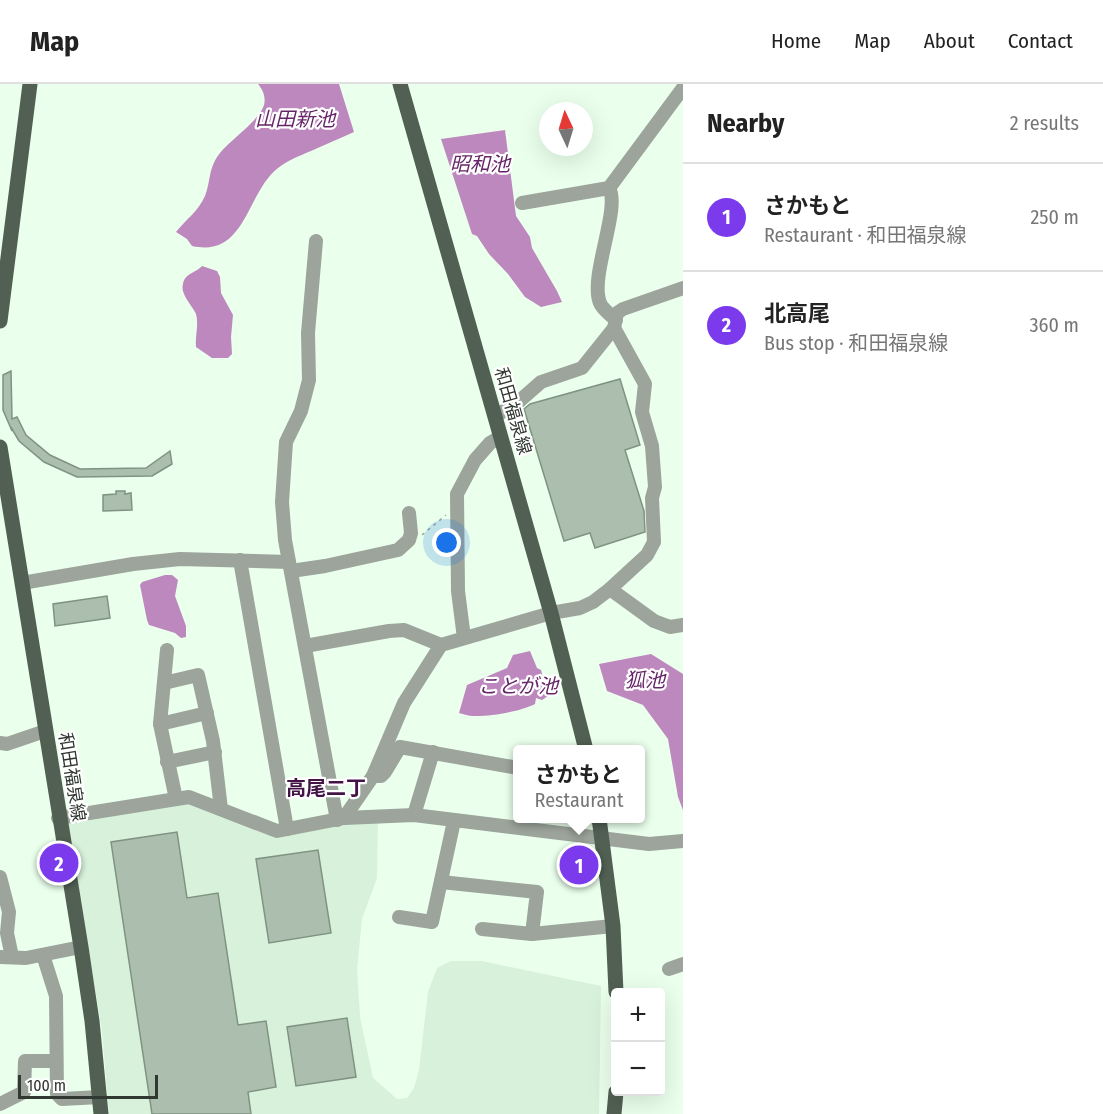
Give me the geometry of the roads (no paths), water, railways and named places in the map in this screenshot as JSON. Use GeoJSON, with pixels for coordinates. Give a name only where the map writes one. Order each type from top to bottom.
{"type":"FeatureCollection","features":[{"type":"Feature","properties":{"kind":"main road"},"geometry":{"type":"LineString","coordinates":[[0,321],[30,84]]}},
{"type":"Feature","properties":{"kind":"main road","name":"和田福泉線"},"geometry":{"type":"LineString","coordinates":[[400,84],[551,613],[585,745]]}},
{"type":"Feature","properties":{"kind":"main road","name":"和田福泉線"},"geometry":{"type":"LineString","coordinates":[[0,447],[58,818],[81,947],[101,1114]]}},
{"type":"Feature","properties":{"kind":"main road"},"geometry":{"type":"LineString","coordinates":[[600,823],[613,926],[616,988]]}},
{"type":"Feature","properties":{"kind":"main road"},"geometry":{"type":"LineString","coordinates":[[614,1114],[616,1096]]}},
{"type":"Feature","properties":{"kind":"street"},"geometry":{"type":"LineString","coordinates":[[522,203],[609,188],[683,88]]}},
{"type":"Feature","properties":{"kind":"street"},"geometry":{"type":"LineString","coordinates":[[305,646],[397,630],[404,630],[441,645],[551,613],[580,608],[593,602],[610,589],[648,555],[654,542],[652,498],[655,487],[653,456],[642,412],[645,384],[615,324],[603,308],[598,294],[601,261],[613,199],[609,188]]}},
{"type":"Feature","properties":{"kind":"street"},"geometry":{"type":"LineString","coordinates":[[316,242],[308,333],[309,380],[301,411],[286,442],[282,502],[285,540],[340,819]]}},
{"type":"Feature","properties":{"kind":"street"},"geometry":{"type":"LineString","coordinates":[[495,416],[516,404],[541,381],[582,368],[615,324],[618,313],[623,309],[683,288]]}},
{"type":"Feature","properties":{"kind":"street"},"geometry":{"type":"LineString","coordinates":[[464,638],[458,591],[457,494],[475,460],[490,443],[500,437]]}},
{"type":"Feature","properties":{"kind":"street"},"geometry":{"type":"LineString","coordinates":[[22,583],[168,560],[240,560],[290,566],[325,566],[398,550],[409,540],[411,533],[409,513]]}},
{"type":"Feature","properties":{"kind":"street"},"geometry":{"type":"LineString","coordinates":[[240,560],[287,829]]}},
{"type":"Feature","properties":{"kind":"street"},"geometry":{"type":"LineString","coordinates":[[610,589],[654,621],[670,627],[683,625]]}},
{"type":"Feature","properties":{"kind":"street"},"geometry":{"type":"LineString","coordinates":[[340,819],[373,776],[404,703],[441,645]]}},
{"type":"Feature","properties":{"kind":"street"},"geometry":{"type":"LineString","coordinates":[[167,650],[160,724],[176,799]]}},
{"type":"Feature","properties":{"kind":"street"},"geometry":{"type":"LineString","coordinates":[[164,683],[198,675],[215,752],[221,809]]}},
{"type":"Feature","properties":{"kind":"street"},"geometry":{"type":"LineString","coordinates":[[160,724],[207,713]]}},
{"type":"Feature","properties":{"kind":"street"},"geometry":{"type":"LineString","coordinates":[[0,743],[7,744],[45,731]]}},
{"type":"Feature","properties":{"kind":"street"},"geometry":{"type":"LineString","coordinates":[[373,776],[381,776],[385,772],[400,747],[513,767]]}},
{"type":"Feature","properties":{"kind":"street"},"geometry":{"type":"LineString","coordinates":[[167,762],[215,752]]}},
{"type":"Feature","properties":{"kind":"street"},"geometry":{"type":"LineString","coordinates":[[414,815],[433,752]]}},
{"type":"Feature","properties":{"kind":"street"},"geometry":{"type":"LineString","coordinates":[[58,818],[189,797],[277,831],[340,819],[414,815],[603,840],[649,844],[683,841]]}},
{"type":"Feature","properties":{"kind":"street"},"geometry":{"type":"LineString","coordinates":[[399,917],[432,922],[454,821]]}},
{"type":"Feature","properties":{"kind":"street"},"geometry":{"type":"LineString","coordinates":[[0,877],[9,912],[6,957],[43,954],[81,947]]}},
{"type":"Feature","properties":{"kind":"street"},"geometry":{"type":"LineString","coordinates":[[441,882],[537,892],[532,934]]}},
{"type":"Feature","properties":{"kind":"street"},"geometry":{"type":"LineString","coordinates":[[482,929],[532,934],[613,926]]}},
{"type":"Feature","properties":{"kind":"street"},"geometry":{"type":"LineString","coordinates":[[43,954],[56,996],[57,1094],[62,1099],[100,1098]]}},
{"type":"Feature","properties":{"kind":"street"},"geometry":{"type":"LineString","coordinates":[[669,969],[683,964]]}},
{"type":"Feature","properties":{"kind":"street"},"geometry":{"type":"LineString","coordinates":[[0,1104],[24,1092],[25,1061],[56,1060]]}},
{"type":"Feature","properties":{"kind":"water","name":"山田新池"},"geometry":{"type":"Polygon","coordinates":[[[258,84],[339,84],[354,132],[294,158],[278,168],[267,179],[235,233],[224,242],[210,247],[192,246],[187,239],[176,232],[202,202],[213,164],[220,153],[251,124],[261,111],[264,96],[258,84]]]}},
{"type":"Feature","properties":{"kind":"water","name":"昭和池"},"geometry":{"type":"Polygon","coordinates":[[[505,130],[516,216],[530,237],[532,248],[562,302],[541,307],[525,297],[477,236],[472,234],[441,139],[505,130]]]}},
{"type":"Feature","properties":{"kind":"water"},"geometry":{"type":"Polygon","coordinates":[[[202,266],[217,271],[220,277],[221,293],[233,315],[232,354],[228,358],[212,358],[196,347],[196,314],[183,288],[184,280],[188,275],[202,266]]]}},
{"type":"Feature","properties":{"kind":"water"},"geometry":{"type":"Polygon","coordinates":[[[172,575],[178,580],[175,596],[186,626],[186,637],[181,638],[175,633],[149,625],[147,620],[140,585],[142,582],[172,575]]]}},
{"type":"Feature","properties":{"kind":"water","name":"ことが池"},"geometry":{"type":"Polygon","coordinates":[[[530,651],[537,668],[541,670],[548,696],[542,700],[536,698],[535,704],[529,707],[505,713],[471,716],[459,713],[467,685],[507,668],[513,655],[530,651]]]}},
{"type":"Feature","properties":{"kind":"water","name":"狐池"},"geometry":{"type":"Polygon","coordinates":[[[651,654],[683,674],[683,810],[678,797],[668,739],[643,705],[607,691],[599,664],[651,654]]]}},
{"type":"Feature","properties":{"kind":"place","name":"北高尾"},"geometry":{"type":"Point","coordinates":[59,863]}},
{"type":"Feature","properties":{"kind":"place","name":"さかもと"},"geometry":{"type":"Point","coordinates":[579,865]}},
{"type":"Feature","properties":{"kind":"district","name":"高尾二丁"},"geometry":{"type":"Point","coordinates":[326,788]}}]}
